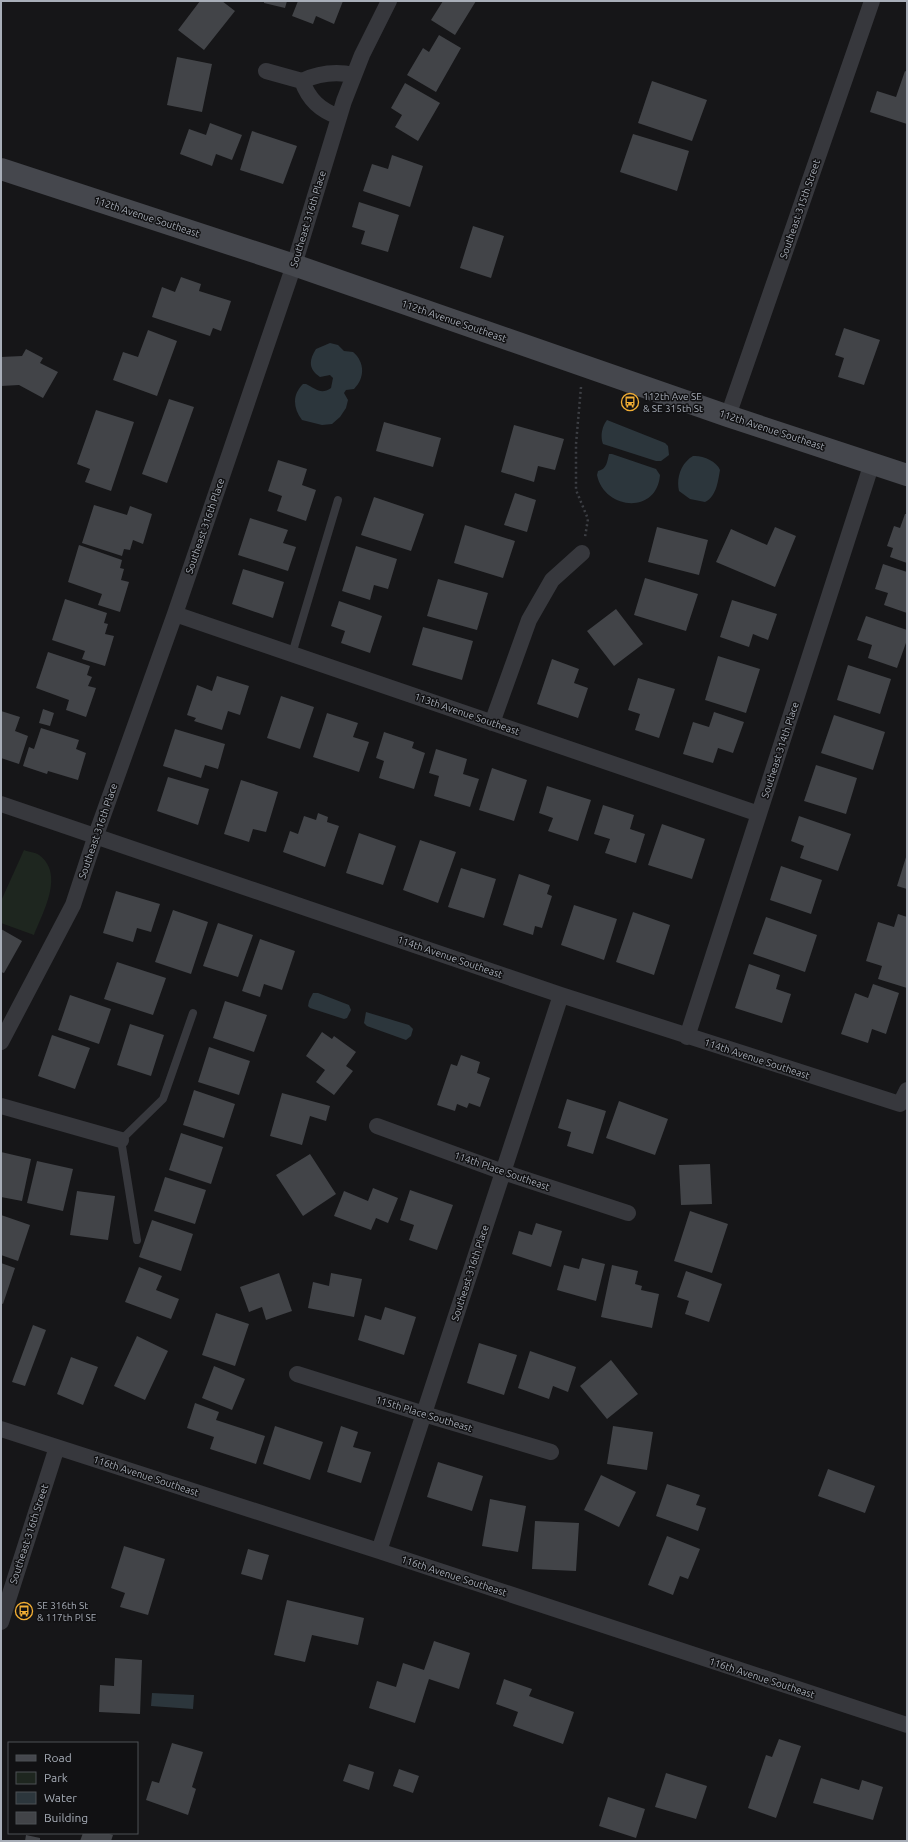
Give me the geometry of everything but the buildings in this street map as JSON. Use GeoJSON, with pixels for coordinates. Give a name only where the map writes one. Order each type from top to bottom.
{"type":"FeatureCollection","features":[{"type":"Feature","properties":{"kind":"street","name":"Southeast 316th Place"},"geometry":{"type":"LineString","coordinates":[[1,1042],[73,905],[96,835],[175,614],[294,265],[339,117],[362,55],[389,1]]}},
{"type":"Feature","properties":{"kind":"street","name":"Southeast 315th Street"},"geometry":{"type":"LineString","coordinates":[[728,416],[872,1]]}},
{"type":"Feature","properties":{"kind":"street"},"geometry":{"type":"LineString","coordinates":[[266,71],[302,81],[322,74],[338,73],[354,75]]}},
{"type":"Feature","properties":{"kind":"street"},"geometry":{"type":"LineString","coordinates":[[302,81],[306,92],[313,102],[329,114],[339,117]]}},
{"type":"Feature","properties":{"kind":"street","name":"112th Avenue Southeast"},"geometry":{"type":"LineString","coordinates":[[1,169],[294,265],[728,416],[907,475]]}},
{"type":"Feature","properties":{"kind":"street","name":"Southeast 314th Place"},"geometry":{"type":"LineString","coordinates":[[687,1037],[872,463]]}},
{"type":"Feature","properties":{"kind":"street"},"geometry":{"type":"LineString","coordinates":[[492,723],[529,620],[552,580],[582,553]]}},
{"type":"Feature","properties":{"kind":"street","name":"113th Avenue Southeast"},"geometry":{"type":"LineString","coordinates":[[175,614],[759,814]]}},
{"type":"Feature","properties":{"kind":"street","name":"114th Avenue Southeast"},"geometry":{"type":"LineString","coordinates":[[1,804],[687,1037],[900,1104],[907,1090]]}},
{"type":"Feature","properties":{"kind":"street","name":"Southeast 316th Place"},"geometry":{"type":"LineString","coordinates":[[379,1551],[561,995]]}},
{"type":"Feature","properties":{"kind":"street"},"geometry":{"type":"LineString","coordinates":[[1,1106],[121,1140]]}},
{"type":"Feature","properties":{"kind":"street","name":"114th Place Southeast"},"geometry":{"type":"LineString","coordinates":[[377,1126],[503,1172],[628,1213]]}},
{"type":"Feature","properties":{"kind":"street","name":"115th Place Southeast"},"geometry":{"type":"LineString","coordinates":[[297,1374],[552,1452]]}},
{"type":"Feature","properties":{"kind":"street","name":"116th Avenue Southeast"},"geometry":{"type":"LineString","coordinates":[[1,1429],[379,1551],[907,1726]]}},
{"type":"Feature","properties":{"kind":"street","name":"Southeast 316th Street"},"geometry":{"type":"LineString","coordinates":[[1,1622],[57,1447]]}},
{"type":"Feature","properties":{"kind":"lane"},"geometry":{"type":"LineString","coordinates":[[292,654],[338,500]]}},
{"type":"Feature","properties":{"kind":"lane"},"geometry":{"type":"LineString","coordinates":[[137,1240],[121,1140],[163,1098],[192,1013]]}},
{"type":"Feature","properties":{"kind":"path"},"geometry":{"type":"LineString","coordinates":[[582,553],[588,519],[576,490],[576,444],[583,366]]}},
{"type":"Feature","properties":{"kind":"green space"},"geometry":{"type":"Polygon","coordinates":[[[24,850],[39,855],[47,863],[50,872],[50,894],[34,935],[1,923],[1,901],[24,850]]]}},
{"type":"Feature","properties":{"kind":"water"},"geometry":{"type":"Polygon","coordinates":[[[330,343],[338,345],[344,351],[353,352],[357,356],[360,360],[362,375],[358,385],[354,389],[346,390],[344,393],[348,400],[346,408],[340,417],[332,424],[322,425],[302,420],[295,406],[295,397],[299,388],[303,384],[321,391],[331,388],[333,378],[330,375],[320,377],[313,371],[311,364],[312,357],[316,349],[330,343]]]}},
{"type":"Feature","properties":{"kind":"water"},"geometry":{"type":"Polygon","coordinates":[[[607,420],[665,443],[668,446],[669,455],[661,461],[656,461],[603,444],[602,432],[607,420]]]}},
{"type":"Feature","properties":{"kind":"water"},"geometry":{"type":"Polygon","coordinates":[[[609,454],[656,469],[660,475],[657,488],[650,497],[641,502],[630,503],[619,501],[609,495],[602,487],[597,475],[598,471],[603,469],[606,465],[609,454]]]}},
{"type":"Feature","properties":{"kind":"water"},"geometry":{"type":"Polygon","coordinates":[[[693,456],[701,456],[713,461],[720,470],[714,493],[709,500],[705,502],[690,499],[679,491],[678,481],[680,471],[685,463],[693,456]]]}},
{"type":"Feature","properties":{"kind":"water"},"geometry":{"type":"Polygon","coordinates":[[[313,993],[318,993],[349,1005],[351,1010],[347,1018],[344,1019],[310,1008],[308,1006],[309,1001],[313,993]]]}},
{"type":"Feature","properties":{"kind":"water"},"geometry":{"type":"Polygon","coordinates":[[[366,1012],[409,1025],[413,1029],[411,1036],[406,1040],[367,1026],[364,1023],[366,1012]]]}},
{"type":"Feature","properties":{"kind":"water"},"geometry":{"type":"Polygon","coordinates":[[[152,1693],[194,1695],[193,1709],[151,1706],[152,1693]]]}},
{"type":"Feature","properties":{"kind":"place","name":"112th Ave SE & SE 315th St"},"geometry":{"type":"Point","coordinates":[630,402]}},
{"type":"Feature","properties":{"kind":"place","name":"SE 316th St & 117th Pl SE"},"geometry":{"type":"Point","coordinates":[24,1611]}}]}
